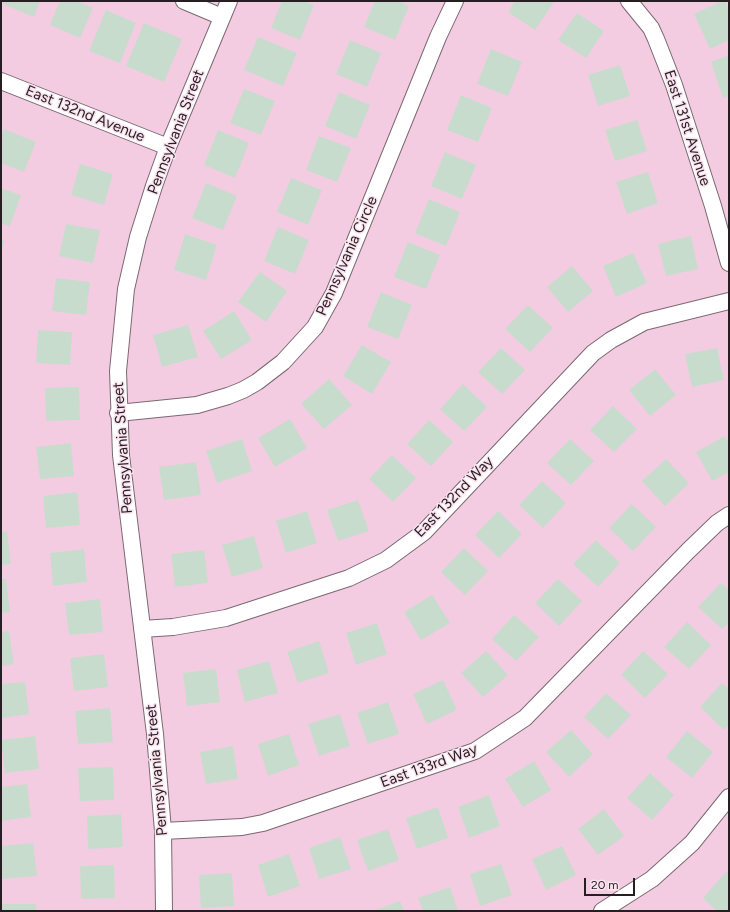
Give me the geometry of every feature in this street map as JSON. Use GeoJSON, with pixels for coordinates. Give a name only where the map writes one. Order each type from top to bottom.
{"type":"FeatureCollection","features":[{"type":"Feature","properties":{"kind":"street"},"geometry":{"type":"LineString","coordinates":[[184,1],[222,17]]}},
{"type":"Feature","properties":{"kind":"street","name":"Pennsylvania Street"},"geometry":{"type":"LineString","coordinates":[[164,911],[163,831],[155,734],[121,455],[118,413],[118,371],[126,289],[138,237],[168,147],[229,1]]}},
{"type":"Feature","properties":{"kind":"street","name":"Pennsylvania Circle"},"geometry":{"type":"LineString","coordinates":[[118,413],[197,405],[243,390],[283,362],[315,327],[334,293],[438,37],[455,1]]}},
{"type":"Feature","properties":{"kind":"street","name":"East 131st Avenue"},"geometry":{"type":"LineString","coordinates":[[629,1],[648,23],[656,39],[679,100],[729,263]]}},
{"type":"Feature","properties":{"kind":"street","name":"East 132nd Avenue"},"geometry":{"type":"LineString","coordinates":[[1,81],[168,147]]}},
{"type":"Feature","properties":{"kind":"street","name":"East 132nd Way"},"geometry":{"type":"LineString","coordinates":[[142,629],[173,627],[226,618],[349,578],[386,560],[424,532],[592,353],[610,340],[644,322],[729,301]]}},
{"type":"Feature","properties":{"kind":"street","name":"East 133rd Way"},"geometry":{"type":"LineString","coordinates":[[163,831],[230,828],[263,823],[475,751],[524,718],[688,551],[718,523],[729,515]]}},
{"type":"Feature","properties":{"kind":"street"},"geometry":{"type":"LineString","coordinates":[[602,911],[652,879],[692,843],[729,797]]}},
{"type":"Feature","properties":{"kind":"shaded area"},"geometry":{"type":"Polygon","coordinates":[[[1,1],[729,1],[729,911],[1,911],[1,1]]]}},
{"type":"Feature","properties":{"kind":"building"},"geometry":{"type":"Polygon","coordinates":[[[4,1],[40,1],[34,17],[3,4],[4,1]]]}},
{"type":"Feature","properties":{"kind":"building"},"geometry":{"type":"Polygon","coordinates":[[[60,1],[77,1],[93,8],[80,38],[50,25],[60,1]]]}},
{"type":"Feature","properties":{"kind":"building"},"geometry":{"type":"Polygon","coordinates":[[[282,1],[303,1],[314,5],[300,40],[271,28],[282,1]]]}},
{"type":"Feature","properties":{"kind":"building"},"geometry":{"type":"Polygon","coordinates":[[[375,1],[398,1],[409,6],[395,40],[364,27],[375,1]]]}},
{"type":"Feature","properties":{"kind":"building"},"geometry":{"type":"Polygon","coordinates":[[[515,1],[554,2],[535,30],[508,12],[515,1]]]}},
{"type":"Feature","properties":{"kind":"building"},"geometry":{"type":"Polygon","coordinates":[[[725,1],[729,11],[729,40],[710,49],[694,14],[725,1]]]}},
{"type":"Feature","properties":{"kind":"building"},"geometry":{"type":"Polygon","coordinates":[[[106,10],[136,23],[120,63],[89,51],[106,10]]]}},
{"type":"Feature","properties":{"kind":"building"},"geometry":{"type":"Polygon","coordinates":[[[577,13],[604,31],[586,58],[558,40],[577,13]]]}},
{"type":"Feature","properties":{"kind":"building"},"geometry":{"type":"Polygon","coordinates":[[[144,23],[182,39],[164,82],[126,66],[144,23]]]}},
{"type":"Feature","properties":{"kind":"building"},"geometry":{"type":"Polygon","coordinates":[[[258,37],[297,53],[283,86],[244,70],[258,37]]]}},
{"type":"Feature","properties":{"kind":"building"},"geometry":{"type":"Polygon","coordinates":[[[350,40],[381,53],[367,87],[336,74],[350,40]]]}},
{"type":"Feature","properties":{"kind":"building"},"geometry":{"type":"Polygon","coordinates":[[[491,49],[522,62],[508,96],[477,84],[491,49]]]}},
{"type":"Feature","properties":{"kind":"building"},"geometry":{"type":"Polygon","coordinates":[[[729,55],[729,96],[723,98],[711,62],[729,55]]]}},
{"type":"Feature","properties":{"kind":"building"},"geometry":{"type":"Polygon","coordinates":[[[620,65],[630,96],[598,106],[588,75],[620,65]]]}},
{"type":"Feature","properties":{"kind":"building"},"geometry":{"type":"Polygon","coordinates":[[[244,89],[275,101],[261,135],[230,123],[244,89]]]}},
{"type":"Feature","properties":{"kind":"building"},"geometry":{"type":"Polygon","coordinates":[[[339,92],[370,105],[356,139],[325,126],[339,92]]]}},
{"type":"Feature","properties":{"kind":"building"},"geometry":{"type":"Polygon","coordinates":[[[461,95],[492,108],[478,142],[447,130],[461,95]]]}},
{"type":"Feature","properties":{"kind":"building"},"geometry":{"type":"Polygon","coordinates":[[[637,120],[647,151],[615,161],[605,130],[637,120]]]}},
{"type":"Feature","properties":{"kind":"building"},"geometry":{"type":"Polygon","coordinates":[[[4,129],[36,142],[24,172],[1,163],[1,137],[4,129]]]}},
{"type":"Feature","properties":{"kind":"building"},"geometry":{"type":"Polygon","coordinates":[[[218,130],[249,143],[235,178],[204,165],[218,130]]]}},
{"type":"Feature","properties":{"kind":"building"},"geometry":{"type":"Polygon","coordinates":[[[319,136],[351,148],[337,182],[306,170],[319,136]]]}},
{"type":"Feature","properties":{"kind":"building"},"geometry":{"type":"Polygon","coordinates":[[[445,152],[476,165],[462,199],[431,186],[445,152]]]}},
{"type":"Feature","properties":{"kind":"building"},"geometry":{"type":"Polygon","coordinates":[[[80,164],[113,174],[104,205],[71,195],[80,164]]]}},
{"type":"Feature","properties":{"kind":"building"},"geometry":{"type":"Polygon","coordinates":[[[648,172],[658,203],[627,214],[616,182],[648,172]]]}},
{"type":"Feature","properties":{"kind":"building"},"geometry":{"type":"Polygon","coordinates":[[[291,178],[322,190],[308,225],[277,212],[291,178]]]}},
{"type":"Feature","properties":{"kind":"building"},"geometry":{"type":"Polygon","coordinates":[[[206,183],[237,196],[223,230],[192,218],[206,183]]]}},
{"type":"Feature","properties":{"kind":"building"},"geometry":{"type":"Polygon","coordinates":[[[1,188],[21,195],[10,226],[1,223],[1,188]]]}},
{"type":"Feature","properties":{"kind":"building"},"geometry":{"type":"Polygon","coordinates":[[[429,199],[460,212],[446,246],[415,233],[429,199]]]}},
{"type":"Feature","properties":{"kind":"building"},"geometry":{"type":"Polygon","coordinates":[[[66,224],[100,230],[93,263],[59,256],[66,224]]]}},
{"type":"Feature","properties":{"kind":"building"},"geometry":{"type":"Polygon","coordinates":[[[278,227],[309,240],[295,274],[264,261],[278,227]]]}},
{"type":"Feature","properties":{"kind":"building"},"geometry":{"type":"Polygon","coordinates":[[[185,234],[217,245],[206,280],[174,270],[185,234]]]}},
{"type":"Feature","properties":{"kind":"building"},"geometry":{"type":"Polygon","coordinates":[[[691,236],[698,269],[666,276],[658,244],[691,236]]]}},
{"type":"Feature","properties":{"kind":"building"},"geometry":{"type":"Polygon","coordinates":[[[1,240],[4,240],[2,250],[1,250],[1,240]]]}},
{"type":"Feature","properties":{"kind":"building"},"geometry":{"type":"Polygon","coordinates":[[[408,242],[440,255],[426,289],[394,277],[408,242]]]}},
{"type":"Feature","properties":{"kind":"building"},"geometry":{"type":"Polygon","coordinates":[[[633,253],[647,283],[616,297],[603,266],[633,253]]]}},
{"type":"Feature","properties":{"kind":"building"},"geometry":{"type":"Polygon","coordinates":[[[572,266],[593,291],[568,312],[547,287],[572,266]]]}},
{"type":"Feature","properties":{"kind":"building"},"geometry":{"type":"Polygon","coordinates":[[[260,272],[287,291],[266,322],[238,302],[260,272]]]}},
{"type":"Feature","properties":{"kind":"building"},"geometry":{"type":"Polygon","coordinates":[[[56,278],[90,282],[86,315],[52,311],[56,278]]]}},
{"type":"Feature","properties":{"kind":"building"},"geometry":{"type":"Polygon","coordinates":[[[381,292],[412,305],[398,339],[367,327],[381,292]]]}},
{"type":"Feature","properties":{"kind":"building"},"geometry":{"type":"Polygon","coordinates":[[[528,305],[553,328],[530,352],[505,329],[528,305]]]}},
{"type":"Feature","properties":{"kind":"building"},"geometry":{"type":"Polygon","coordinates":[[[234,311],[252,340],[221,359],[203,331],[234,311]]]}},
{"type":"Feature","properties":{"kind":"building"},"geometry":{"type":"Polygon","coordinates":[[[188,325],[198,357],[162,367],[153,335],[188,325]]]}},
{"type":"Feature","properties":{"kind":"building"},"geometry":{"type":"Polygon","coordinates":[[[38,330],[72,332],[70,365],[36,363],[38,330]]]}},
{"type":"Feature","properties":{"kind":"building"},"geometry":{"type":"Polygon","coordinates":[[[362,345],[391,362],[372,394],[343,376],[362,345]]]}},
{"type":"Feature","properties":{"kind":"building"},"geometry":{"type":"Polygon","coordinates":[[[501,348],[525,370],[502,394],[478,372],[501,348]]]}},
{"type":"Feature","properties":{"kind":"building"},"geometry":{"type":"Polygon","coordinates":[[[717,348],[724,380],[692,387],[685,354],[717,348]]]}},
{"type":"Feature","properties":{"kind":"building"},"geometry":{"type":"Polygon","coordinates":[[[655,369],[676,395],[650,416],[629,390],[655,369]]]}},
{"type":"Feature","properties":{"kind":"building"},"geometry":{"type":"Polygon","coordinates":[[[329,379],[352,405],[324,429],[301,404],[329,379]]]}},
{"type":"Feature","properties":{"kind":"building"},"geometry":{"type":"Polygon","coordinates":[[[463,384],[487,407],[464,431],[440,409],[463,384]]]}},
{"type":"Feature","properties":{"kind":"building"},"geometry":{"type":"Polygon","coordinates":[[[79,387],[80,420],[46,421],[45,388],[79,387]]]}},
{"type":"Feature","properties":{"kind":"building"},"geometry":{"type":"Polygon","coordinates":[[[613,406],[637,429],[614,452],[590,430],[613,406]]]}},
{"type":"Feature","properties":{"kind":"building"},"geometry":{"type":"Polygon","coordinates":[[[290,419],[307,448],[275,467],[258,438],[290,419]]]}},
{"type":"Feature","properties":{"kind":"building"},"geometry":{"type":"Polygon","coordinates":[[[429,420],[453,442],[431,466],[407,444],[429,420]]]}},
{"type":"Feature","properties":{"kind":"building"},"geometry":{"type":"Polygon","coordinates":[[[725,436],[729,444],[729,472],[712,481],[696,452],[725,436]]]}},
{"type":"Feature","properties":{"kind":"building"},"geometry":{"type":"Polygon","coordinates":[[[242,439],[252,471],[217,483],[206,451],[242,439]]]}},
{"type":"Feature","properties":{"kind":"building"},"geometry":{"type":"Polygon","coordinates":[[[570,439],[594,461],[571,485],[547,463],[570,439]]]}},
{"type":"Feature","properties":{"kind":"building"},"geometry":{"type":"Polygon","coordinates":[[[71,443],[74,476],[40,479],[36,447],[71,443]]]}},
{"type":"Feature","properties":{"kind":"building"},"geometry":{"type":"Polygon","coordinates":[[[392,455],[416,478],[393,502],[369,479],[392,455]]]}},
{"type":"Feature","properties":{"kind":"building"},"geometry":{"type":"Polygon","coordinates":[[[666,459],[689,483],[665,506],[642,481],[666,459]]]}},
{"type":"Feature","properties":{"kind":"building"},"geometry":{"type":"Polygon","coordinates":[[[196,462],[201,495],[164,500],[159,467],[196,462]]]}},
{"type":"Feature","properties":{"kind":"building"},"geometry":{"type":"Polygon","coordinates":[[[542,481],[566,503],[543,528],[519,505],[542,481]]]}},
{"type":"Feature","properties":{"kind":"building"},"geometry":{"type":"Polygon","coordinates":[[[77,492],[80,525],[46,528],[43,496],[77,492]]]}},
{"type":"Feature","properties":{"kind":"building"},"geometry":{"type":"Polygon","coordinates":[[[358,500],[369,531],[338,541],[327,510],[358,500]]]}},
{"type":"Feature","properties":{"kind":"building"},"geometry":{"type":"Polygon","coordinates":[[[632,504],[656,527],[633,551],[609,528],[632,504]]]}},
{"type":"Feature","properties":{"kind":"building"},"geometry":{"type":"Polygon","coordinates":[[[307,511],[317,543],[286,553],[276,521],[307,511]]]}},
{"type":"Feature","properties":{"kind":"building"},"geometry":{"type":"Polygon","coordinates":[[[498,511],[522,534],[499,558],[475,535],[498,511]]]}},
{"type":"Feature","properties":{"kind":"building"},"geometry":{"type":"Polygon","coordinates":[[[7,531],[11,564],[1,565],[1,532],[7,531]]]}},
{"type":"Feature","properties":{"kind":"building"},"geometry":{"type":"Polygon","coordinates":[[[254,536],[263,568],[232,577],[222,545],[254,536]]]}},
{"type":"Feature","properties":{"kind":"building"},"geometry":{"type":"Polygon","coordinates":[[[596,540],[620,563],[598,587],[573,564],[596,540]]]}},
{"type":"Feature","properties":{"kind":"building"},"geometry":{"type":"Polygon","coordinates":[[[464,548],[488,571],[465,595],[441,572],[464,548]]]}},
{"type":"Feature","properties":{"kind":"building"},"geometry":{"type":"Polygon","coordinates":[[[84,549],[87,582],[53,586],[50,553],[84,549]]]}},
{"type":"Feature","properties":{"kind":"building"},"geometry":{"type":"Polygon","coordinates":[[[204,550],[208,583],[175,587],[171,554],[204,550]]]}},
{"type":"Feature","properties":{"kind":"building"},"geometry":{"type":"Polygon","coordinates":[[[1,579],[6,579],[10,612],[1,613],[1,579]]]}},
{"type":"Feature","properties":{"kind":"building"},"geometry":{"type":"Polygon","coordinates":[[[558,579],[582,601],[559,626],[535,603],[558,579]]]}},
{"type":"Feature","properties":{"kind":"building"},"geometry":{"type":"Polygon","coordinates":[[[721,583],[729,590],[729,622],[722,629],[698,607],[721,583]]]}},
{"type":"Feature","properties":{"kind":"building"},"geometry":{"type":"Polygon","coordinates":[[[432,595],[450,623],[421,640],[404,612],[432,595]]]}},
{"type":"Feature","properties":{"kind":"building"},"geometry":{"type":"Polygon","coordinates":[[[100,599],[103,632],[69,635],[65,603],[100,599]]]}},
{"type":"Feature","properties":{"kind":"building"},"geometry":{"type":"Polygon","coordinates":[[[514,615],[539,637],[516,661],[492,639],[514,615]]]}},
{"type":"Feature","properties":{"kind":"building"},"geometry":{"type":"Polygon","coordinates":[[[687,622],[711,645],[689,669],[664,647],[687,622]]]}},
{"type":"Feature","properties":{"kind":"building"},"geometry":{"type":"Polygon","coordinates":[[[377,623],[387,654],[356,665],[346,633],[377,623]]]}},
{"type":"Feature","properties":{"kind":"building"},"geometry":{"type":"Polygon","coordinates":[[[9,631],[14,664],[1,666],[1,632],[9,631]]]}},
{"type":"Feature","properties":{"kind":"building"},"geometry":{"type":"Polygon","coordinates":[[[319,641],[329,673],[298,683],[287,652],[319,641]]]}},
{"type":"Feature","properties":{"kind":"building"},"geometry":{"type":"Polygon","coordinates":[[[486,651],[508,675],[483,697],[461,673],[486,651]]]}},
{"type":"Feature","properties":{"kind":"building"},"geometry":{"type":"Polygon","coordinates":[[[643,651],[668,674],[645,698],[621,675],[643,651]]]}},
{"type":"Feature","properties":{"kind":"building"},"geometry":{"type":"Polygon","coordinates":[[[104,654],[108,687],[74,691],[70,658],[104,654]]]}},
{"type":"Feature","properties":{"kind":"building"},"geometry":{"type":"Polygon","coordinates":[[[269,661],[278,693],[245,702],[237,670],[269,661]]]}},
{"type":"Feature","properties":{"kind":"building"},"geometry":{"type":"Polygon","coordinates":[[[216,669],[220,702],[187,706],[183,673],[216,669]]]}},
{"type":"Feature","properties":{"kind":"building"},"geometry":{"type":"Polygon","coordinates":[[[443,680],[457,710],[427,724],[413,694],[443,680]]]}},
{"type":"Feature","properties":{"kind":"building"},"geometry":{"type":"Polygon","coordinates":[[[25,682],[29,714],[1,718],[1,684],[25,682]]]}},
{"type":"Feature","properties":{"kind":"building"},"geometry":{"type":"Polygon","coordinates":[[[722,683],[729,689],[729,725],[724,730],[700,707],[722,683]]]}},
{"type":"Feature","properties":{"kind":"building"},"geometry":{"type":"Polygon","coordinates":[[[606,693],[631,715],[608,739],[584,717],[606,693]]]}},
{"type":"Feature","properties":{"kind":"building"},"geometry":{"type":"Polygon","coordinates":[[[388,702],[399,734],[368,744],[357,713],[388,702]]]}},
{"type":"Feature","properties":{"kind":"building"},"geometry":{"type":"Polygon","coordinates":[[[110,708],[113,742],[78,744],[75,711],[110,708]]]}},
{"type":"Feature","properties":{"kind":"building"},"geometry":{"type":"Polygon","coordinates":[[[340,714],[350,746],[319,756],[308,724],[340,714]]]}},
{"type":"Feature","properties":{"kind":"building"},"geometry":{"type":"Polygon","coordinates":[[[571,730],[593,754],[569,777],[546,752],[571,730]]]}},
{"type":"Feature","properties":{"kind":"building"},"geometry":{"type":"Polygon","coordinates":[[[687,731],[713,752],[692,778],[666,757],[687,731]]]}},
{"type":"Feature","properties":{"kind":"building"},"geometry":{"type":"Polygon","coordinates":[[[289,734],[299,765],[268,776],[258,744],[289,734]]]}},
{"type":"Feature","properties":{"kind":"building"},"geometry":{"type":"Polygon","coordinates":[[[35,736],[39,769],[5,773],[1,740],[35,736]]]}},
{"type":"Feature","properties":{"kind":"building"},"geometry":{"type":"Polygon","coordinates":[[[233,746],[238,779],[206,784],[200,752],[233,746]]]}},
{"type":"Feature","properties":{"kind":"building"},"geometry":{"type":"Polygon","coordinates":[[[534,761],[551,790],[523,807],[505,779],[534,761]]]}},
{"type":"Feature","properties":{"kind":"building"},"geometry":{"type":"Polygon","coordinates":[[[113,767],[114,800],[80,801],[78,768],[113,767]]]}},
{"type":"Feature","properties":{"kind":"building"},"geometry":{"type":"Polygon","coordinates":[[[650,773],[674,795],[652,820],[627,798],[650,773]]]}},
{"type":"Feature","properties":{"kind":"building"},"geometry":{"type":"Polygon","coordinates":[[[27,784],[31,817],[1,821],[1,787],[27,784]]]}},
{"type":"Feature","properties":{"kind":"building"},"geometry":{"type":"Polygon","coordinates":[[[489,795],[500,826],[469,838],[458,807],[489,795]]]}},
{"type":"Feature","properties":{"kind":"building"},"geometry":{"type":"Polygon","coordinates":[[[438,807],[448,838],[417,849],[406,818],[438,807]]]}},
{"type":"Feature","properties":{"kind":"building"},"geometry":{"type":"Polygon","coordinates":[[[604,809],[624,836],[598,855],[578,829],[604,809]]]}},
{"type":"Feature","properties":{"kind":"building"},"geometry":{"type":"Polygon","coordinates":[[[121,814],[123,847],[88,849],[87,816],[121,814]]]}},
{"type":"Feature","properties":{"kind":"building"},"geometry":{"type":"Polygon","coordinates":[[[388,829],[399,860],[368,871],[357,840],[388,829]]]}},
{"type":"Feature","properties":{"kind":"building"},"geometry":{"type":"Polygon","coordinates":[[[340,837],[351,869],[319,879],[309,848],[340,837]]]}},
{"type":"Feature","properties":{"kind":"building"},"geometry":{"type":"Polygon","coordinates":[[[33,843],[37,876],[2,879],[1,846],[33,843]]]}},
{"type":"Feature","properties":{"kind":"building"},"geometry":{"type":"Polygon","coordinates":[[[562,846],[576,875],[546,890],[532,859],[562,846]]]}},
{"type":"Feature","properties":{"kind":"building"},"geometry":{"type":"Polygon","coordinates":[[[289,854],[300,886],[268,897],[258,865],[289,854]]]}},
{"type":"Feature","properties":{"kind":"building"},"geometry":{"type":"Polygon","coordinates":[[[501,864],[512,895],[480,906],[470,874],[501,864]]]}},
{"type":"Feature","properties":{"kind":"building"},"geometry":{"type":"Polygon","coordinates":[[[114,865],[115,898],[81,899],[80,866],[114,865]]]}},
{"type":"Feature","properties":{"kind":"building"},"geometry":{"type":"Polygon","coordinates":[[[727,871],[729,872],[729,911],[717,911],[703,898],[727,871]]]}},
{"type":"Feature","properties":{"kind":"building"},"geometry":{"type":"Polygon","coordinates":[[[232,873],[234,906],[201,908],[199,875],[232,873]]]}},
{"type":"Feature","properties":{"kind":"building"},"geometry":{"type":"Polygon","coordinates":[[[450,887],[458,911],[423,911],[418,898],[450,887]]]}},
{"type":"Feature","properties":{"kind":"building"},"geometry":{"type":"Polygon","coordinates":[[[400,901],[404,911],[373,911],[400,901]]]}},
{"type":"Feature","properties":{"kind":"building"},"geometry":{"type":"Polygon","coordinates":[[[1,904],[36,904],[36,911],[1,911],[1,904]]]}}]}
